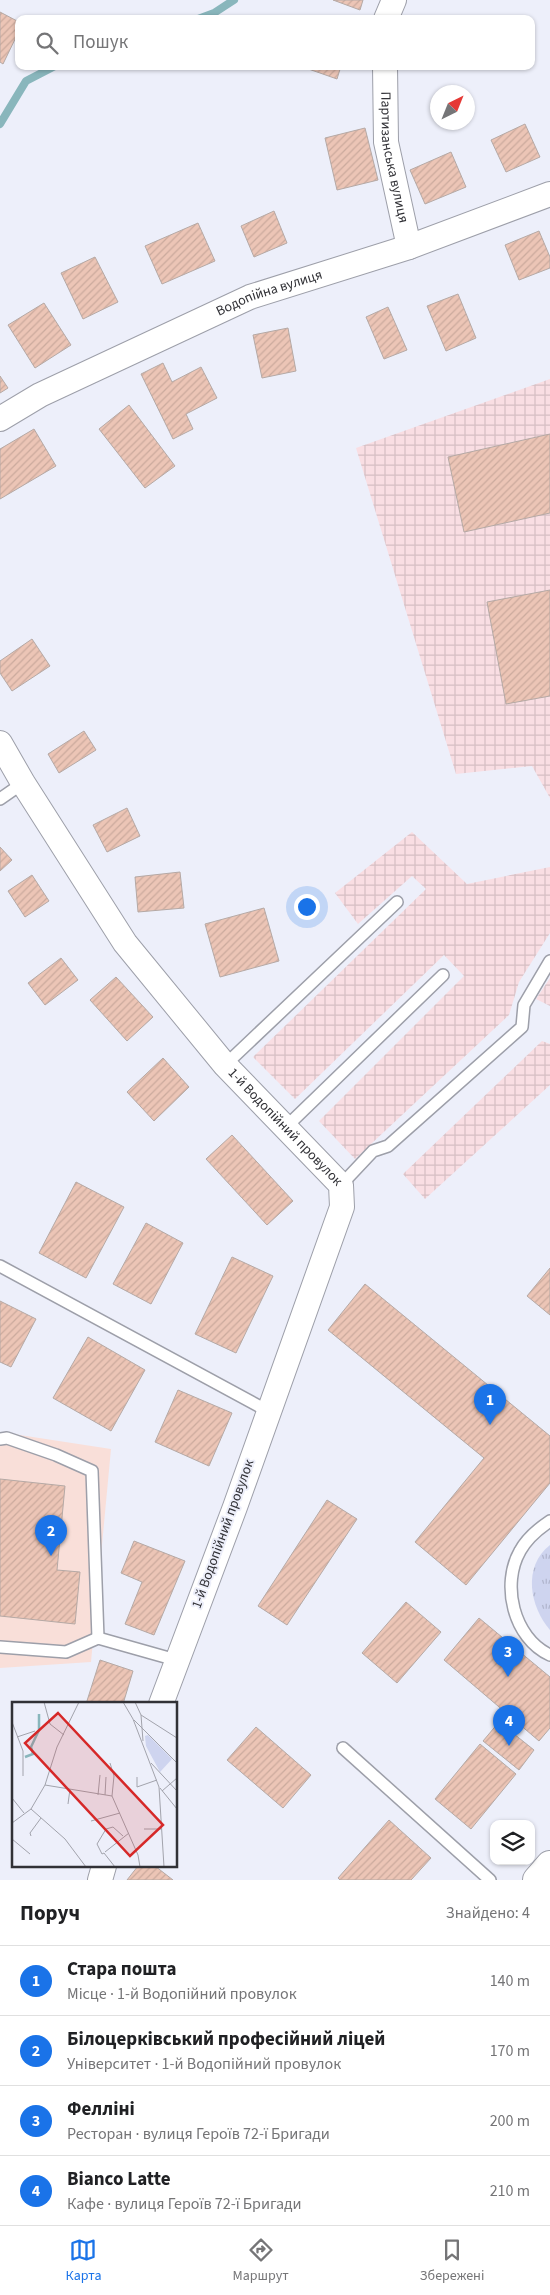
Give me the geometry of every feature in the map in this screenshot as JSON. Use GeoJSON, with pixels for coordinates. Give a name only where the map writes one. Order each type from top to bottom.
{"type":"FeatureCollection","features":[{"type":"Feature","properties":{"kind":"main road"},"geometry":{"type":"LineString","coordinates":[[537,1880],[550,1865]]}},
{"type":"Feature","properties":{"kind":"street"},"geometry":{"type":"LineString","coordinates":[[388,15],[394,0]]}},
{"type":"Feature","properties":{"kind":"street","name":"Партизанська вулиця"},"geometry":{"type":"LineString","coordinates":[[384,70],[386,142],[409,247]]}},
{"type":"Feature","properties":{"kind":"street","name":"Водопійна вулиця"},"geometry":{"type":"LineString","coordinates":[[0,419],[40,395],[250,297],[409,247],[550,194]]}},
{"type":"Feature","properties":{"kind":"street","name":"1-й Водопійний провулок"},"geometry":{"type":"LineString","coordinates":[[0,743],[23,783],[125,944],[225,1065],[341,1186],[342,1207],[235,1507],[162,1702]]}},
{"type":"Feature","properties":{"kind":"lane"},"geometry":{"type":"LineString","coordinates":[[0,799],[23,783]]}},
{"type":"Feature","properties":{"kind":"lane"},"geometry":{"type":"LineString","coordinates":[[225,1065],[397,902]]}},
{"type":"Feature","properties":{"kind":"lane"},"geometry":{"type":"LineString","coordinates":[[341,1186],[373,1151],[388,1146],[522,1027],[524,1005],[550,961]]}},
{"type":"Feature","properties":{"kind":"lane"},"geometry":{"type":"LineString","coordinates":[[286,1127],[443,975]]}},
{"type":"Feature","properties":{"kind":"lane"},"geometry":{"type":"LineString","coordinates":[[0,1266],[268,1411]]}},
{"type":"Feature","properties":{"kind":"lane"},"geometry":{"type":"LineString","coordinates":[[0,1439],[6,1438],[56,1455],[92,1471],[98,1638]]}},
{"type":"Feature","properties":{"kind":"lane"},"geometry":{"type":"LineString","coordinates":[[550,1521],[536,1530],[520,1551],[512,1572],[511,1596],[517,1618],[529,1638],[550,1655]]}},
{"type":"Feature","properties":{"kind":"lane"},"geometry":{"type":"LineString","coordinates":[[0,1647],[66,1652],[98,1638],[176,1660]]}},
{"type":"Feature","properties":{"kind":"lane"},"geometry":{"type":"LineString","coordinates":[[343,1748],[490,1880]]}},
{"type":"Feature","properties":{"kind":"shaded area"},"geometry":{"type":"Polygon","coordinates":[[[550,379],[550,798],[532,766],[456,774],[356,448],[550,379]]]}},
{"type":"Feature","properties":{"kind":"shaded area"},"geometry":{"type":"Polygon","coordinates":[[[412,832],[467,884],[550,867],[550,933],[519,982],[509,1015],[355,1159],[319,1121],[464,976],[444,955],[295,1099],[253,1057],[426,889],[412,876],[358,924],[335,893],[412,832]]]}},
{"type":"Feature","properties":{"kind":"shaded area"},"geometry":{"type":"Polygon","coordinates":[[[550,978],[550,1006],[536,999],[550,978]]]}},
{"type":"Feature","properties":{"kind":"shaded area"},"geometry":{"type":"Polygon","coordinates":[[[542,1041],[550,1044],[550,1085],[425,1199],[403,1174],[542,1041]]]}},
{"type":"Feature","properties":{"kind":"shaded area"},"geometry":{"type":"Polygon","coordinates":[[[0,1432],[111,1449],[91,1662],[0,1668],[0,1432]]]}},
{"type":"Feature","properties":{"kind":"green space"},"geometry":{"type":"Polygon","coordinates":[[[550,1545],[550,1630],[543,1621],[534,1599],[532,1575],[535,1564],[541,1554],[550,1545]]]}},
{"type":"Feature","properties":{"kind":"building"},"geometry":{"type":"Polygon","coordinates":[[[333,0],[363,0],[360,10],[333,0]]]}},
{"type":"Feature","properties":{"kind":"building"},"geometry":{"type":"Polygon","coordinates":[[[0,12],[15,20],[15,39],[3,64],[0,62],[0,12]]]}},
{"type":"Feature","properties":{"kind":"building"},"geometry":{"type":"Polygon","coordinates":[[[311,70],[340,70],[337,79],[311,70]]]}},
{"type":"Feature","properties":{"kind":"building"},"geometry":{"type":"Polygon","coordinates":[[[525,124],[540,157],[506,172],[491,140],[525,124]]]}},
{"type":"Feature","properties":{"kind":"building"},"geometry":{"type":"Polygon","coordinates":[[[365,128],[378,180],[337,190],[325,138],[365,128]]]}},
{"type":"Feature","properties":{"kind":"building"},"geometry":{"type":"Polygon","coordinates":[[[451,152],[466,187],[425,204],[410,170],[451,152]]]}},
{"type":"Feature","properties":{"kind":"building"},"geometry":{"type":"Polygon","coordinates":[[[274,211],[287,243],[254,257],[241,226],[274,211]]]}},
{"type":"Feature","properties":{"kind":"building"},"geometry":{"type":"Polygon","coordinates":[[[198,223],[215,261],[162,284],[145,246],[198,223]]]}},
{"type":"Feature","properties":{"kind":"building"},"geometry":{"type":"Polygon","coordinates":[[[539,231],[550,257],[550,268],[519,280],[505,245],[539,231]]]}},
{"type":"Feature","properties":{"kind":"building"},"geometry":{"type":"Polygon","coordinates":[[[95,257],[118,302],[83,319],[61,273],[95,257]]]}},
{"type":"Feature","properties":{"kind":"building"},"geometry":{"type":"Polygon","coordinates":[[[458,294],[476,338],[446,351],[427,306],[458,294]]]}},
{"type":"Feature","properties":{"kind":"building"},"geometry":{"type":"Polygon","coordinates":[[[44,303],[71,345],[35,368],[8,325],[44,303]]]}},
{"type":"Feature","properties":{"kind":"building"},"geometry":{"type":"Polygon","coordinates":[[[388,307],[407,350],[384,359],[366,317],[388,307]]]}},
{"type":"Feature","properties":{"kind":"building"},"geometry":{"type":"Polygon","coordinates":[[[288,328],[296,371],[262,378],[253,335],[288,328]]]}},
{"type":"Feature","properties":{"kind":"building"},"geometry":{"type":"Polygon","coordinates":[[[163,363],[172,382],[201,367],[217,398],[186,414],[193,429],[173,439],[141,374],[163,363]]]}},
{"type":"Feature","properties":{"kind":"building"},"geometry":{"type":"Polygon","coordinates":[[[0,376],[8,388],[0,393],[0,376]]]}},
{"type":"Feature","properties":{"kind":"building"},"geometry":{"type":"Polygon","coordinates":[[[129,405],[175,466],[145,488],[99,429],[129,405]]]}},
{"type":"Feature","properties":{"kind":"building"},"geometry":{"type":"Polygon","coordinates":[[[34,429],[56,466],[0,499],[0,449],[34,429]]]}},
{"type":"Feature","properties":{"kind":"building"},"geometry":{"type":"Polygon","coordinates":[[[550,434],[550,513],[464,532],[448,457],[550,434]]]}},
{"type":"Feature","properties":{"kind":"building"},"geometry":{"type":"Polygon","coordinates":[[[550,590],[550,696],[506,704],[487,602],[550,590]]]}},
{"type":"Feature","properties":{"kind":"building"},"geometry":{"type":"Polygon","coordinates":[[[32,639],[50,666],[12,691],[0,673],[0,661],[32,639]]]}},
{"type":"Feature","properties":{"kind":"building"},"geometry":{"type":"Polygon","coordinates":[[[84,731],[96,750],[59,773],[48,754],[84,731]]]}},
{"type":"Feature","properties":{"kind":"building"},"geometry":{"type":"Polygon","coordinates":[[[127,808],[140,836],[107,852],[93,825],[127,808]]]}},
{"type":"Feature","properties":{"kind":"building"},"geometry":{"type":"Polygon","coordinates":[[[0,847],[12,860],[0,871],[0,847]]]}},
{"type":"Feature","properties":{"kind":"building"},"geometry":{"type":"Polygon","coordinates":[[[180,872],[184,908],[138,912],[135,877],[180,872]]]}},
{"type":"Feature","properties":{"kind":"building"},"geometry":{"type":"Polygon","coordinates":[[[32,875],[49,901],[25,917],[8,891],[32,875]]]}},
{"type":"Feature","properties":{"kind":"building"},"geometry":{"type":"Polygon","coordinates":[[[264,908],[279,961],[220,977],[205,924],[264,908]]]}},
{"type":"Feature","properties":{"kind":"building"},"geometry":{"type":"Polygon","coordinates":[[[61,958],[78,980],[45,1005],[28,983],[61,958]]]}},
{"type":"Feature","properties":{"kind":"building"},"geometry":{"type":"Polygon","coordinates":[[[116,977],[153,1017],[127,1041],[90,1000],[116,977]]]}},
{"type":"Feature","properties":{"kind":"building"},"geometry":{"type":"Polygon","coordinates":[[[163,1058],[189,1087],[154,1121],[127,1092],[163,1058]]]}},
{"type":"Feature","properties":{"kind":"building"},"geometry":{"type":"Polygon","coordinates":[[[232,1135],[293,1201],[267,1225],[206,1159],[232,1135]]]}},
{"type":"Feature","properties":{"kind":"building"},"geometry":{"type":"Polygon","coordinates":[[[76,1182],[124,1207],[86,1278],[39,1253],[76,1182]]]}},
{"type":"Feature","properties":{"kind":"building"},"geometry":{"type":"Polygon","coordinates":[[[146,1223],[183,1243],[151,1304],[113,1284],[146,1223]]]}},
{"type":"Feature","properties":{"kind":"building"},"geometry":{"type":"Polygon","coordinates":[[[232,1257],[273,1276],[236,1353],[195,1334],[232,1257]]]}},
{"type":"Feature","properties":{"kind":"building"},"geometry":{"type":"Polygon","coordinates":[[[550,1268],[550,1315],[527,1296],[550,1268]]]}},
{"type":"Feature","properties":{"kind":"building"},"geometry":{"type":"Polygon","coordinates":[[[365,1284],[550,1436],[550,1483],[466,1585],[415,1542],[484,1458],[328,1330],[365,1284]]]}},
{"type":"Feature","properties":{"kind":"building"},"geometry":{"type":"Polygon","coordinates":[[[0,1301],[36,1319],[11,1367],[0,1362],[0,1301]]]}},
{"type":"Feature","properties":{"kind":"building"},"geometry":{"type":"Polygon","coordinates":[[[88,1337],[145,1370],[111,1431],[53,1398],[88,1337]]]}},
{"type":"Feature","properties":{"kind":"building"},"geometry":{"type":"Polygon","coordinates":[[[178,1390],[232,1413],[209,1466],[155,1442],[178,1390]]]}},
{"type":"Feature","properties":{"kind":"building"},"geometry":{"type":"Polygon","coordinates":[[[0,1479],[65,1486],[57,1570],[80,1572],[75,1624],[0,1616],[0,1479]]]}},
{"type":"Feature","properties":{"kind":"building"},"geometry":{"type":"Polygon","coordinates":[[[327,1500],[357,1519],[287,1625],[258,1606],[327,1500]]]}},
{"type":"Feature","properties":{"kind":"building"},"geometry":{"type":"Polygon","coordinates":[[[134,1541],[185,1561],[154,1635],[125,1624],[142,1582],[121,1573],[134,1541]]]}},
{"type":"Feature","properties":{"kind":"building"},"geometry":{"type":"Polygon","coordinates":[[[406,1602],[441,1632],[397,1683],[362,1653],[406,1602]]]}},
{"type":"Feature","properties":{"kind":"building"},"geometry":{"type":"Polygon","coordinates":[[[479,1618],[550,1677],[550,1728],[539,1741],[444,1660],[479,1618]]]}},
{"type":"Feature","properties":{"kind":"building"},"geometry":{"type":"Polygon","coordinates":[[[100,1660],[133,1671],[124,1702],[87,1702],[100,1660]]]}},
{"type":"Feature","properties":{"kind":"building"},"geometry":{"type":"Polygon","coordinates":[[[499,1722],[534,1750],[519,1770],[483,1741],[499,1722]]]}},
{"type":"Feature","properties":{"kind":"building"},"geometry":{"type":"Polygon","coordinates":[[[256,1727],[311,1775],[283,1808],[227,1760],[256,1727]]]}},
{"type":"Feature","properties":{"kind":"building"},"geometry":{"type":"Polygon","coordinates":[[[480,1744],[516,1774],[471,1829],[435,1799],[480,1744]]]}},
{"type":"Feature","properties":{"kind":"building"},"geometry":{"type":"Polygon","coordinates":[[[389,1820],[431,1858],[411,1880],[340,1880],[338,1878],[389,1820]]]}},
{"type":"Feature","properties":{"kind":"building"},"geometry":{"type":"Polygon","coordinates":[[[136,1868],[158,1868],[173,1880],[127,1880],[136,1868]]]}},
{"type":"Feature","properties":{"kind":"waterway"},"geometry":{"type":"LineString","coordinates":[[209,15],[234,0]]}},
{"type":"Feature","properties":{"kind":"waterway"},"geometry":{"type":"LineString","coordinates":[[0,124],[26,81],[47,70]]}},
{"type":"Feature","properties":{"kind":"place","name":"Стара пошта"},"geometry":{"type":"Point","coordinates":[490,1425]}},
{"type":"Feature","properties":{"kind":"place","name":"Білоцерківський професійний ліцей"},"geometry":{"type":"Point","coordinates":[51,1556]}},
{"type":"Feature","properties":{"kind":"place","name":"Фелліні"},"geometry":{"type":"Point","coordinates":[508,1677]}},
{"type":"Feature","properties":{"kind":"place","name":"Bianco Latte"},"geometry":{"type":"Point","coordinates":[509,1746]}}]}
